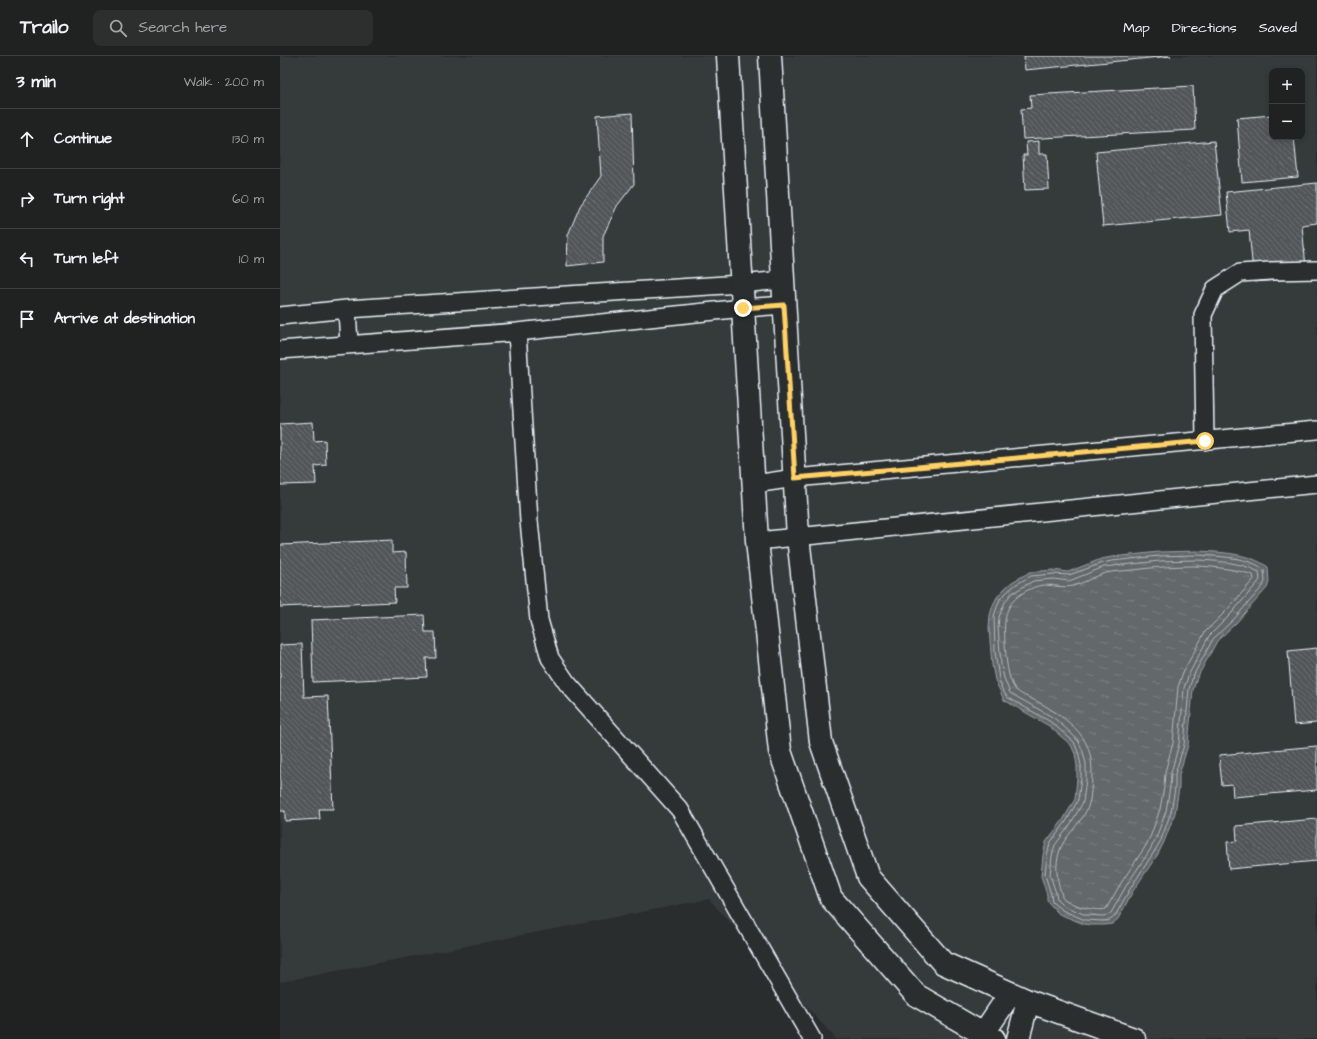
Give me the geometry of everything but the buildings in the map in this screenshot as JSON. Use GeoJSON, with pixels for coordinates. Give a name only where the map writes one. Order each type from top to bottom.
{"type":"FeatureCollection","features":[{"type":"Feature","properties":{"kind":"main road"},"geometry":{"type":"LineString","coordinates":[[728,56],[757,541],[780,751],[831,898],[916,995],[986,1037],[1019,997]]}},
{"type":"Feature","properties":{"kind":"main road"},"geometry":{"type":"LineString","coordinates":[[770,56],[798,537],[821,742],[868,877],[943,963],[1019,997],[1134,1039]]}},
{"type":"Feature","properties":{"kind":"main road"},"geometry":{"type":"LineString","coordinates":[[1018,1039],[1019,997]]}},
{"type":"Feature","properties":{"kind":"street"},"geometry":{"type":"LineString","coordinates":[[1205,441],[1203,315],[1215,289],[1240,273],[1317,270]]}},
{"type":"Feature","properties":{"kind":"street"},"geometry":{"type":"LineString","coordinates":[[280,316],[347,309],[741,284],[782,280]]}},
{"type":"Feature","properties":{"kind":"street"},"geometry":{"type":"LineString","coordinates":[[280,350],[517,332],[784,305]]}},
{"type":"Feature","properties":{"kind":"street"},"geometry":{"type":"LineString","coordinates":[[347,309],[349,344]]}},
{"type":"Feature","properties":{"kind":"street"},"geometry":{"type":"LineString","coordinates":[[517,332],[529,521],[539,620],[550,658],[566,683],[680,810],[812,1039]]}},
{"type":"Feature","properties":{"kind":"street"},"geometry":{"type":"LineString","coordinates":[[754,484],[795,478],[1317,430]]}},
{"type":"Feature","properties":{"kind":"street"},"geometry":{"type":"LineString","coordinates":[[757,541],[1317,484]]}},
{"type":"Feature","properties":{"kind":"shaded area"},"geometry":{"type":"Polygon","coordinates":[[[280,56],[1317,56],[1317,1039],[836,1039],[709,899],[280,982],[280,56]]]}},
{"type":"Feature","properties":{"kind":"water"},"geometry":{"type":"Polygon","coordinates":[[[1197,551],[1234,554],[1260,562],[1268,567],[1269,582],[1267,588],[1237,622],[1217,641],[1197,678],[1193,690],[1188,745],[1179,775],[1179,788],[1175,813],[1158,854],[1133,891],[1118,919],[1112,924],[1084,924],[1059,914],[1047,901],[1047,895],[1041,876],[1046,842],[1063,820],[1075,799],[1077,766],[1075,754],[1071,745],[1049,726],[1004,700],[995,680],[992,665],[989,629],[990,615],[993,605],[997,597],[1005,588],[1012,582],[1030,572],[1053,570],[1068,572],[1101,559],[1112,557],[1159,552],[1197,551]]]}},
{"type":"Feature","properties":{"kind":"route"},"geometry":{"type":"LineString","coordinates":[[743,308],[784,305],[795,478],[1205,441]]}}]}
